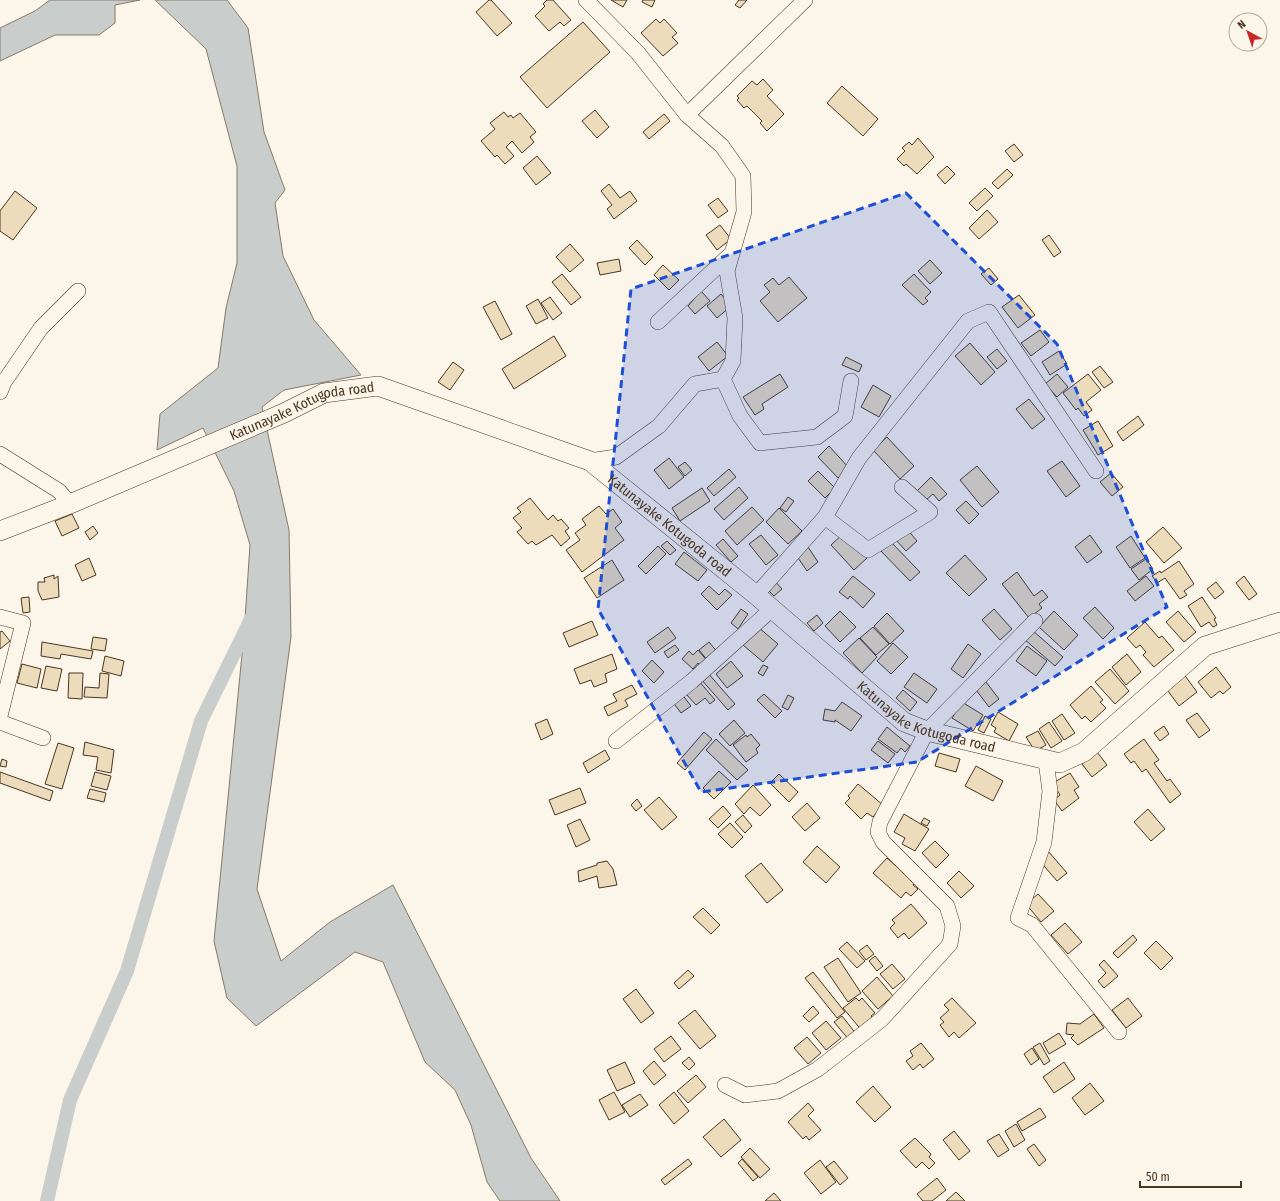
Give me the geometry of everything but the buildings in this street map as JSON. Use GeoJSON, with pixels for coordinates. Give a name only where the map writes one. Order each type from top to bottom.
{"type":"FeatureCollection","features":[{"type":"Feature","properties":{"kind":"main road","name":"Katunayake Kotugoda road"},"geometry":{"type":"LineString","coordinates":[[0,531],[70,504],[284,413],[324,393],[378,386],[590,461],[756,595],[904,722],[928,731],[1046,761],[1060,763],[1084,752],[1205,646],[1280,622]]}},
{"type":"Feature","properties":{"kind":"street"},"geometry":{"type":"LineString","coordinates":[[586,0],[638,52],[687,115],[722,146],[743,176],[744,212],[728,270],[735,318],[732,361],[723,379]]}},
{"type":"Feature","properties":{"kind":"street"},"geometry":{"type":"LineString","coordinates":[[687,115],[805,0]]}},
{"type":"Feature","properties":{"kind":"street"},"geometry":{"type":"LineString","coordinates":[[658,322],[733,252]]}},
{"type":"Feature","properties":{"kind":"street"},"geometry":{"type":"LineString","coordinates":[[0,392],[4,382],[42,328],[78,291]]}},
{"type":"Feature","properties":{"kind":"street"},"geometry":{"type":"LineString","coordinates":[[756,595],[825,517],[859,458],[968,321],[989,312],[1096,471]]}},
{"type":"Feature","properties":{"kind":"street"},"geometry":{"type":"LineString","coordinates":[[723,379],[740,416],[760,443],[818,437],[845,416],[851,381]]}},
{"type":"Feature","properties":{"kind":"street"},"geometry":{"type":"LineString","coordinates":[[590,461],[616,457],[659,426],[695,384],[723,379]]}},
{"type":"Feature","properties":{"kind":"street"},"geometry":{"type":"LineString","coordinates":[[0,454],[59,490],[70,504]]}},
{"type":"Feature","properties":{"kind":"street"},"geometry":{"type":"LineString","coordinates":[[825,517],[868,550],[930,512],[902,487]]}},
{"type":"Feature","properties":{"kind":"street"},"geometry":{"type":"LineString","coordinates":[[616,741],[692,681],[772,609]]}},
{"type":"Feature","properties":{"kind":"street"},"geometry":{"type":"LineString","coordinates":[[0,616],[23,623],[0,716]]}},
{"type":"Feature","properties":{"kind":"street"},"geometry":{"type":"LineString","coordinates":[[725,1085],[745,1095],[778,1091],[818,1069],[882,1019],[950,944],[953,926],[947,906],[883,842],[878,832],[880,822],[928,731],[1035,621]]}},
{"type":"Feature","properties":{"kind":"street"},"geometry":{"type":"LineString","coordinates":[[0,722],[43,738]]}},
{"type":"Feature","properties":{"kind":"street"},"geometry":{"type":"LineString","coordinates":[[1046,761],[1050,792],[1044,842],[1018,918],[1032,925],[1119,1032]]}},
{"type":"Feature","properties":{"kind":"highlighted area"},"geometry":{"type":"Polygon","coordinates":[[[906,193],[1057,344],[1167,607],[917,762],[701,792],[598,609],[631,289],[906,193]]]}},
{"type":"Feature","properties":{"kind":"shaded area"},"geometry":{"type":"Polygon","coordinates":[[[50,0],[140,0],[115,5],[115,23],[99,35],[55,35],[0,61],[0,28],[35,11],[50,0]]]}},
{"type":"Feature","properties":{"kind":"shaded area"},"geometry":{"type":"Polygon","coordinates":[[[155,0],[227,0],[248,28],[264,132],[285,190],[275,203],[283,256],[314,320],[361,375],[284,390],[262,407],[289,530],[291,637],[257,889],[281,961],[330,922],[393,885],[531,1158],[560,1201],[500,1201],[487,1182],[471,1125],[455,1090],[425,1062],[383,962],[355,952],[256,1026],[227,998],[214,941],[244,634],[250,545],[234,491],[203,428],[157,450],[160,414],[218,368],[226,308],[237,263],[237,166],[206,49],[155,0]]]}},
{"type":"Feature","properties":{"kind":"waterway"},"geometry":{"type":"LineString","coordinates":[[47,1201],[70,1100],[127,971],[201,721],[252,617]]}}]}
